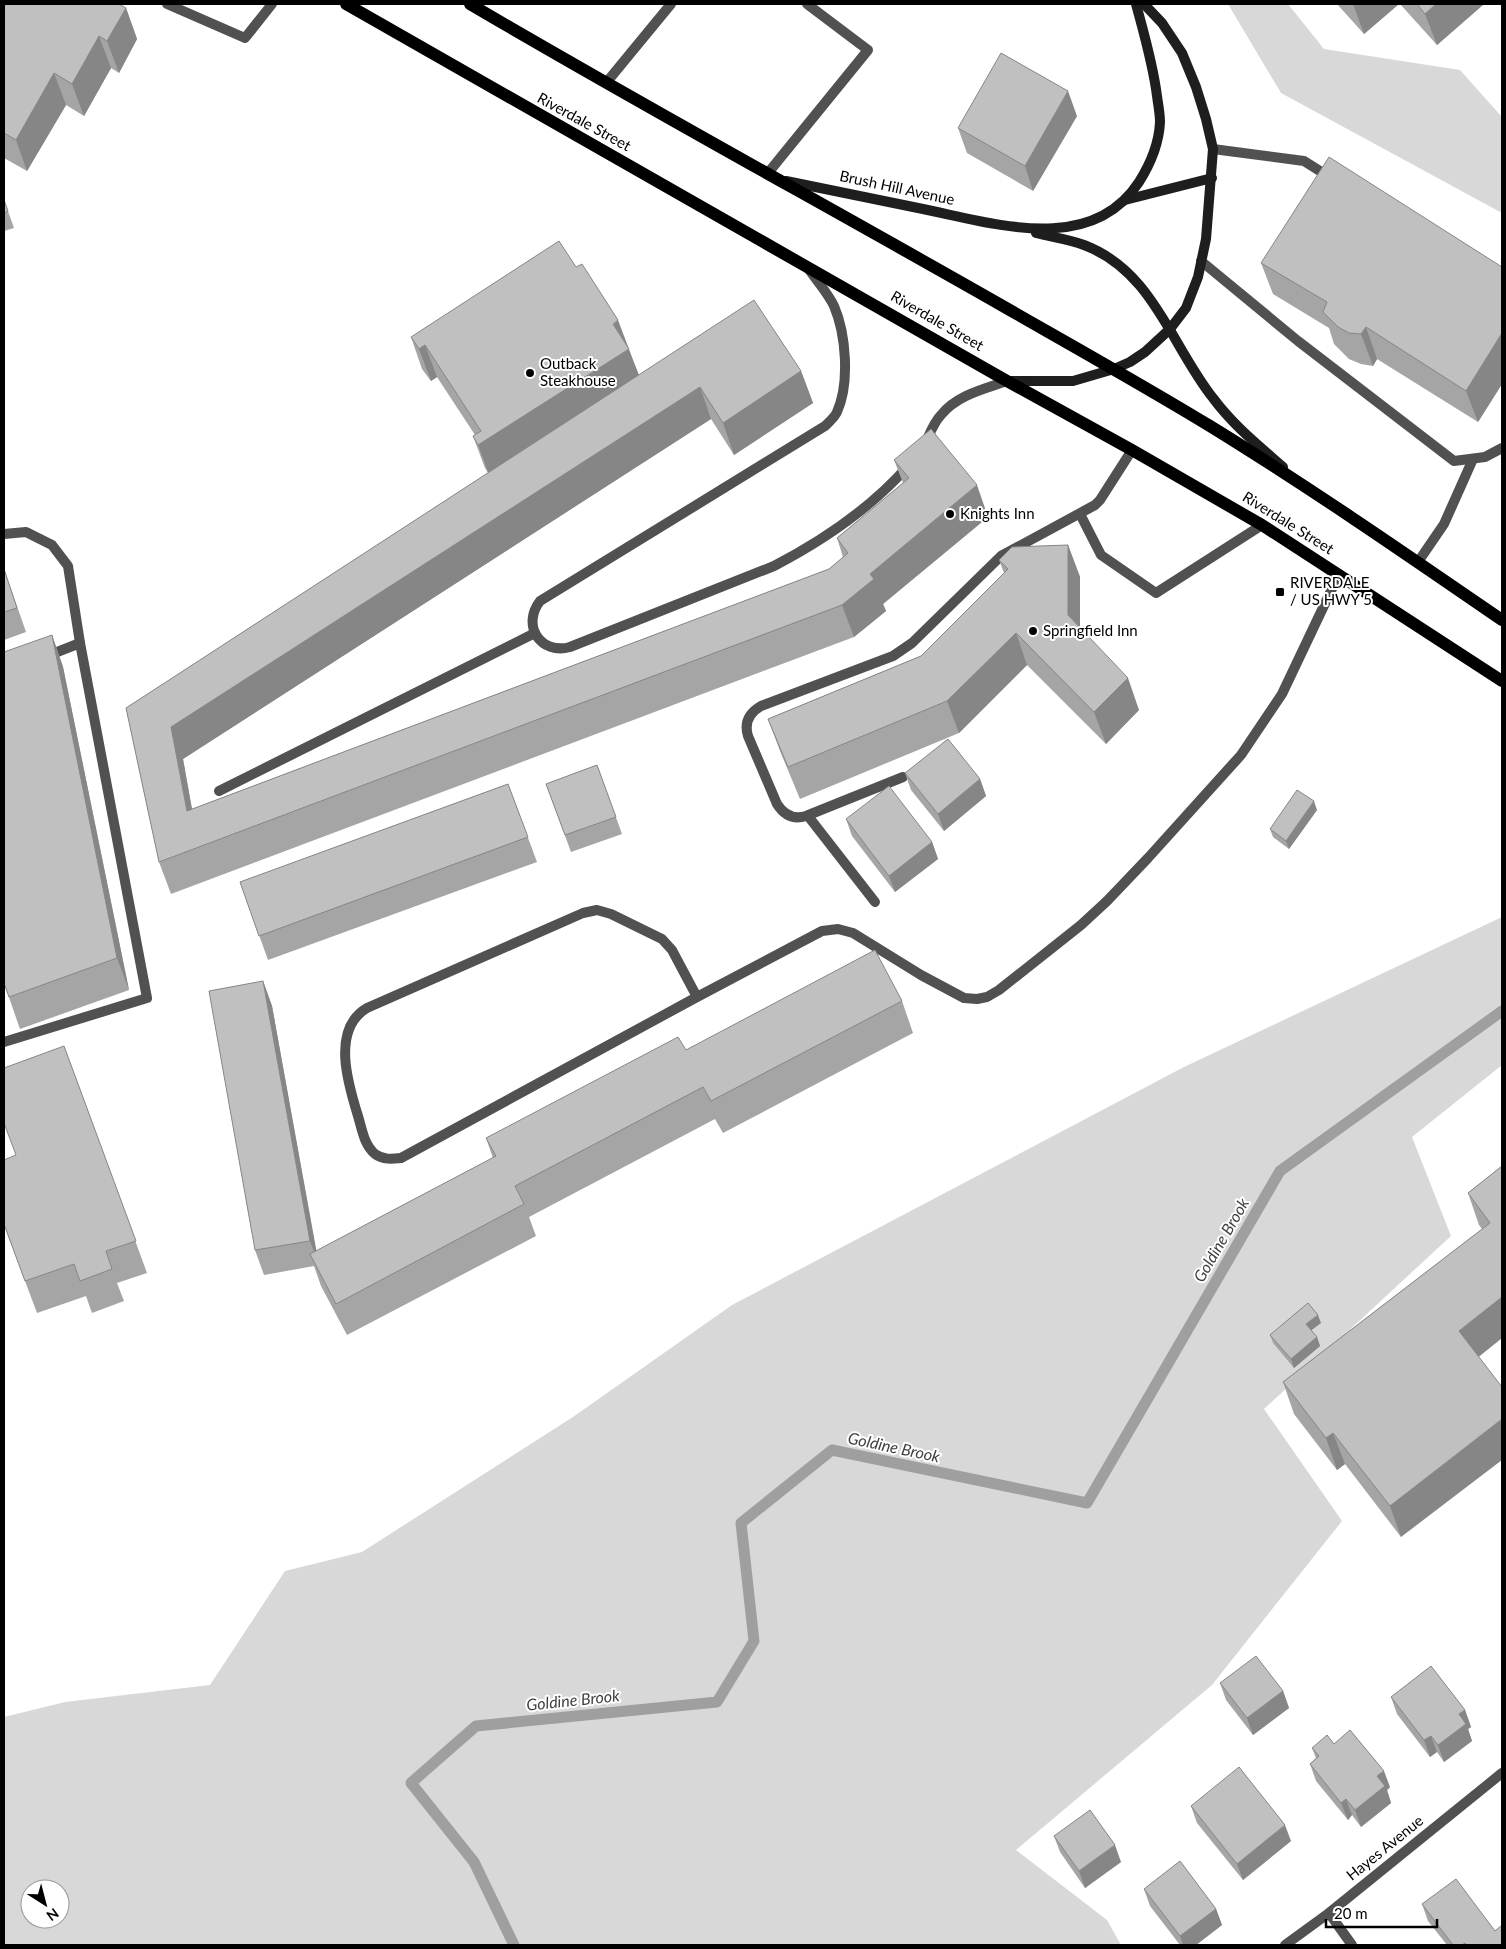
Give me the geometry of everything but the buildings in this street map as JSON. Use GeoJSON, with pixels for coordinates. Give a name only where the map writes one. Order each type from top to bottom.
{"type":"FeatureCollection","features":[{"type":"Feature","properties":{"kind":"main road","name":"Riverdale Street"},"geometry":{"type":"LineString","coordinates":[[346,4],[1262,525],[1502,681]]}},
{"type":"Feature","properties":{"kind":"main road"},"geometry":{"type":"LineString","coordinates":[[470,4],[606,83],[1114,369],[1210,426],[1310,490],[1502,620]]}},
{"type":"Feature","properties":{"kind":"street"},"geometry":{"type":"LineString","coordinates":[[167,4],[246,38],[272,4]]}},
{"type":"Feature","properties":{"kind":"street"},"geometry":{"type":"LineString","coordinates":[[606,83],[670,4]]}},
{"type":"Feature","properties":{"kind":"street"},"geometry":{"type":"LineString","coordinates":[[768,173],[868,50],[807,4]]}},
{"type":"Feature","properties":{"kind":"street","name":"Brush Hill Avenue"},"geometry":{"type":"LineString","coordinates":[[1008,226],[1055,229],[1083,224],[1109,212],[1125,200],[1149,164],[1158,136],[1160,120],[1153,67],[1136,4]]}},
{"type":"Feature","properties":{"kind":"street"},"geometry":{"type":"LineString","coordinates":[[804,264],[833,304],[841,325],[845,370],[843,392],[837,413],[825,426],[540,601],[536,606],[532,620],[535,633],[544,644],[550,647],[570,647],[774,566],[801,552],[852,517],[892,485],[918,454],[940,416],[952,403],[965,396],[1007,381],[1073,381],[1114,369],[1145,352],[1170,329],[1186,308],[1198,277],[1206,239],[1213,149],[1201,103],[1182,53],[1162,23],[1144,4]]}},
{"type":"Feature","properties":{"kind":"street"},"geometry":{"type":"LineString","coordinates":[[1213,149],[1304,161],[1337,181]]}},
{"type":"Feature","properties":{"kind":"street","name":"Brush Hill Avenue"},"geometry":{"type":"LineString","coordinates":[[1125,200],[1212,178]]}},
{"type":"Feature","properties":{"kind":"street","name":"Brush Hill Avenue"},"geometry":{"type":"LineString","coordinates":[[780,180],[1008,226],[1084,245],[1117,263],[1134,277],[1170,329],[1193,371],[1212,398],[1236,426],[1310,490]]}},
{"type":"Feature","properties":{"kind":"street"},"geometry":{"type":"LineString","coordinates":[[1201,261],[1298,341],[1454,461],[1485,457],[1502,448]]}},
{"type":"Feature","properties":{"kind":"street"},"geometry":{"type":"LineString","coordinates":[[903,778],[808,816],[801,818],[789,816],[784,814],[777,804],[746,730],[748,718],[751,713],[761,706],[893,656],[902,650],[912,643],[1001,556],[1099,502],[1132,450]]}},
{"type":"Feature","properties":{"kind":"street"},"geometry":{"type":"LineString","coordinates":[[1418,562],[1444,524],[1473,459]]}},
{"type":"Feature","properties":{"kind":"street"},"geometry":{"type":"LineString","coordinates":[[1080,514],[1101,555],[1156,593],[1262,525]]}},
{"type":"Feature","properties":{"kind":"street"},"geometry":{"type":"LineString","coordinates":[[4,534],[26,532],[52,546],[68,566],[80,643],[147,998],[4,1042]]}},
{"type":"Feature","properties":{"kind":"street"},"geometry":{"type":"LineString","coordinates":[[697,997],[674,954],[662,939],[611,914],[597,910],[583,913],[367,1008],[357,1015],[348,1030],[346,1068],[348,1085],[366,1143],[374,1153],[381,1157],[401,1158],[697,997],[822,932],[838,929],[860,936],[921,975],[964,998],[977,1000],[999,990],[1107,902],[1241,755],[1282,694],[1339,574]]}},
{"type":"Feature","properties":{"kind":"street"},"geometry":{"type":"LineString","coordinates":[[220,791],[535,633]]}},
{"type":"Feature","properties":{"kind":"street"},"geometry":{"type":"LineString","coordinates":[[38,659],[80,643]]}},
{"type":"Feature","properties":{"kind":"street"},"geometry":{"type":"LineString","coordinates":[[808,816],[875,902]]}},
{"type":"Feature","properties":{"kind":"street","name":"Hayes Avenue"},"geometry":{"type":"LineString","coordinates":[[1285,1945],[1329,1914],[1502,1773]]}},
{"type":"Feature","properties":{"kind":"street"},"geometry":{"type":"LineString","coordinates":[[1329,1914],[1352,1945]]}},
{"type":"Feature","properties":{"kind":"shaded area"},"geometry":{"type":"Polygon","coordinates":[[[1228,4],[1288,4],[1324,49],[1460,70],[1502,117],[1502,213],[1281,93],[1228,4]]]}},
{"type":"Feature","properties":{"kind":"shaded area"},"geometry":{"type":"Polygon","coordinates":[[[1502,917],[1502,1065],[1412,1137],[1451,1236],[1264,1409],[1342,1521],[1212,1685],[1016,1850],[1107,1920],[1121,1945],[4,1945],[4,1717],[65,1702],[210,1685],[285,1571],[362,1552],[573,1417],[732,1305],[1184,1067],[1502,917]]]}},
{"type":"Feature","properties":{"kind":"waterway","name":"Goldine Brook"},"geometry":{"type":"LineString","coordinates":[[514,1945],[474,1862],[411,1783],[476,1726],[717,1702],[754,1641],[741,1523],[832,1450],[1087,1503],[1280,1171],[1502,1011]]}},
{"type":"Feature","properties":{"kind":"place","name":"Outback Steakhouse"},"geometry":{"type":"Point","coordinates":[530,373]}},
{"type":"Feature","properties":{"kind":"place","name":"Knights Inn"},"geometry":{"type":"Point","coordinates":[950,514]}},
{"type":"Feature","properties":{"kind":"place","name":"RIVERDALE / US HWY 5"},"geometry":{"type":"Point","coordinates":[1280,592]}},
{"type":"Feature","properties":{"kind":"place","name":"Springfield Inn"},"geometry":{"type":"Point","coordinates":[1033,631]}}]}
